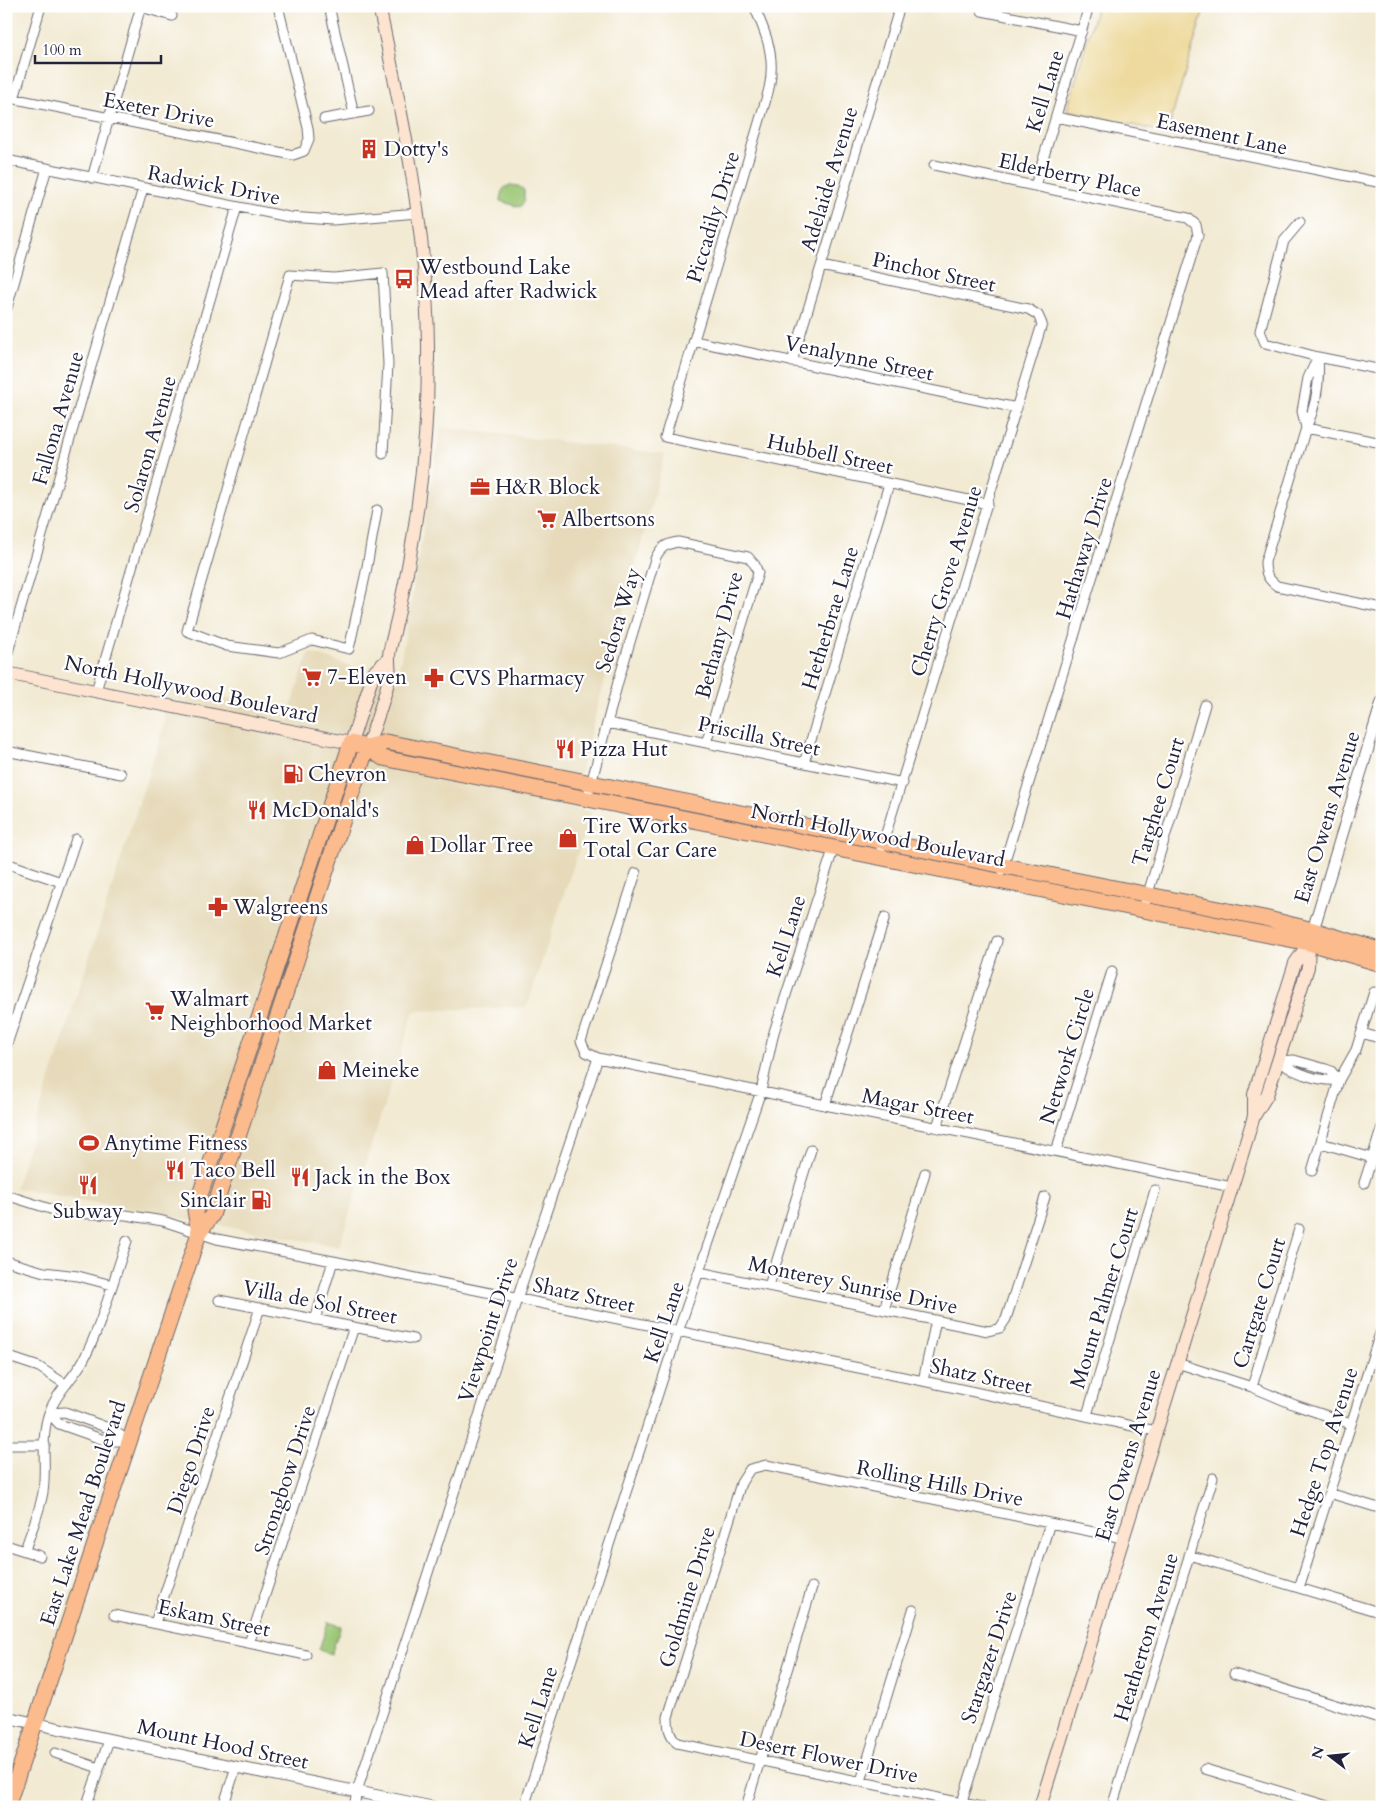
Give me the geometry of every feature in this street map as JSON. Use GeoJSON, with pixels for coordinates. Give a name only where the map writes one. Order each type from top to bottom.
{"type":"FeatureCollection","features":[{"type":"Feature","properties":{"kind":"main road","name":"East Lake Mead Boulevard"},"geometry":{"type":"LineString","coordinates":[[7,1807],[199,1234],[212,1215],[390,676],[388,659],[399,614],[413,539],[426,435],[428,346],[418,213],[379,6]]}},
{"type":"Feature","properties":{"kind":"main road","name":"East Lake Mead Boulevard"},"geometry":{"type":"LineString","coordinates":[[199,1234],[195,1210],[374,672],[388,659]]}},
{"type":"Feature","properties":{"kind":"main road","name":"North Hollywood Boulevard"},"geometry":{"type":"LineString","coordinates":[[6,673],[351,743],[367,747],[383,758],[999,880],[1264,918],[1382,964]]}},
{"type":"Feature","properties":{"kind":"main road","name":"North Hollywood Boulevard"},"geometry":{"type":"LineString","coordinates":[[367,747],[386,742],[492,763],[1004,866],[1146,902]]}},
{"type":"Feature","properties":{"kind":"main road"},"geometry":{"type":"LineString","coordinates":[[488,779],[492,763]]}},
{"type":"Feature","properties":{"kind":"main road"},"geometry":{"type":"LineString","coordinates":[[295,964],[292,954],[305,910],[301,891]]}},
{"type":"Feature","properties":{"kind":"main road","name":"North Hollywood Boulevard"},"geometry":{"type":"LineString","coordinates":[[1311,937],[1382,951]]}},
{"type":"Feature","properties":{"kind":"main road","name":"East Owens Avenue"},"geometry":{"type":"LineString","coordinates":[[1254,1116],[1268,1096],[1308,967],[1311,937]]}},
{"type":"Feature","properties":{"kind":"main road","name":"East Owens Avenue"},"geometry":{"type":"LineString","coordinates":[[1040,1807],[1254,1116],[1254,1094],[1292,972],[1295,963],[1311,937]]}},
{"type":"Feature","properties":{"kind":"main road"},"geometry":{"type":"LineString","coordinates":[[262,1007],[267,1016],[267,1024],[262,1043],[267,1048]]}},
{"type":"Feature","properties":{"kind":"street"},"geometry":{"type":"LineString","coordinates":[[10,98],[41,6]]}},
{"type":"Feature","properties":{"kind":"street","name":"Exeter Drive"},"geometry":{"type":"LineString","coordinates":[[10,98],[293,155],[304,151],[309,139],[308,128],[278,6]]}},
{"type":"Feature","properties":{"kind":"street"},"geometry":{"type":"LineString","coordinates":[[329,6],[354,114]]}},
{"type":"Feature","properties":{"kind":"street","name":"Piccadily Drive"},"geometry":{"type":"LineString","coordinates":[[665,437],[768,96],[772,72],[770,53],[765,33],[754,6]]}},
{"type":"Feature","properties":{"kind":"street","name":"Adelaide Avenue"},"geometry":{"type":"LineString","coordinates":[[792,362],[900,6]]}},
{"type":"Feature","properties":{"kind":"street","name":"Kell Lane"},"geometry":{"type":"LineString","coordinates":[[1036,186],[1089,6]]}},
{"type":"Feature","properties":{"kind":"street"},"geometry":{"type":"LineString","coordinates":[[92,178],[141,7],[172,16]]}},
{"type":"Feature","properties":{"kind":"street"},"geometry":{"type":"LineString","coordinates":[[982,11],[1082,31]]}},
{"type":"Feature","properties":{"kind":"street"},"geometry":{"type":"LineString","coordinates":[[324,119],[369,112]]}},
{"type":"Feature","properties":{"kind":"street","name":"Easement Lane"},"geometry":{"type":"LineString","coordinates":[[1056,117],[1382,183]]}},
{"type":"Feature","properties":{"kind":"street","name":"Radwick Drive"},"geometry":{"type":"LineString","coordinates":[[6,160],[289,218],[334,220],[418,213]]}},
{"type":"Feature","properties":{"kind":"street","name":"Elderberry Place"},"geometry":{"type":"LineString","coordinates":[[934,165],[1188,218],[1196,226]]}},
{"type":"Feature","properties":{"kind":"street"},"geometry":{"type":"LineString","coordinates":[[6,311],[47,168]]}},
{"type":"Feature","properties":{"kind":"street","name":"Fallona Avenue"},"geometry":{"type":"LineString","coordinates":[[6,659],[143,188]]}},
{"type":"Feature","properties":{"kind":"street","name":"Solaron Avenue"},"geometry":{"type":"LineString","coordinates":[[96,691],[237,207]]}},
{"type":"Feature","properties":{"kind":"street"},"geometry":{"type":"LineString","coordinates":[[1300,222],[1284,241],[1260,331],[1265,343],[1318,357],[1382,370]]}},
{"type":"Feature","properties":{"kind":"street","name":"Hathaway Drive"},"geometry":{"type":"LineString","coordinates":[[999,880],[1198,235],[1196,226]]}},
{"type":"Feature","properties":{"kind":"street","name":"Pinchot Street"},"geometry":{"type":"LineString","coordinates":[[821,266],[1028,309],[1038,315]]}},
{"type":"Feature","properties":{"kind":"street"},"geometry":{"type":"LineString","coordinates":[[377,510],[366,572],[349,648],[312,640],[279,652],[227,646],[187,631],[290,275],[334,278],[383,273],[388,364],[382,454]]}},
{"type":"Feature","properties":{"kind":"street","name":"Cherry Grove Avenue"},"geometry":{"type":"LineString","coordinates":[[880,856],[1042,324],[1038,315]]}},
{"type":"Feature","properties":{"kind":"street","name":"Venalynne Street"},"geometry":{"type":"LineString","coordinates":[[694,341],[1017,408]]}},
{"type":"Feature","properties":{"kind":"street"},"geometry":{"type":"LineString","coordinates":[[1318,357],[1320,380],[1314,412],[1306,428],[1265,562],[1265,571],[1268,580],[1277,586],[1382,608]]}},
{"type":"Feature","properties":{"kind":"street"},"geometry":{"type":"LineString","coordinates":[[1306,428],[1382,443]]}},
{"type":"Feature","properties":{"kind":"street","name":"Hubbell Street"},"geometry":{"type":"LineString","coordinates":[[665,437],[988,504]]}},
{"type":"Feature","properties":{"kind":"street","name":"Hetherbrae Lane"},"geometry":{"type":"LineString","coordinates":[[804,763],[889,484]]}},
{"type":"Feature","properties":{"kind":"street","name":"Bethany Drive"},"geometry":{"type":"LineString","coordinates":[[668,543],[678,542],[748,558],[755,565],[758,573],[706,743]]}},
{"type":"Feature","properties":{"kind":"street","name":"Sedora Way"},"geometry":{"type":"LineString","coordinates":[[588,799],[618,682],[655,559],[660,549],[668,543]]}},
{"type":"Feature","properties":{"kind":"street","name":"East Owens Avenue"},"geometry":{"type":"LineString","coordinates":[[1311,937],[1382,702]]}},
{"type":"Feature","properties":{"kind":"street","name":"Targhee Court"},"geometry":{"type":"LineString","coordinates":[[1146,902],[1205,705]]}},
{"type":"Feature","properties":{"kind":"street","name":"Priscilla Street"},"geometry":{"type":"LineString","coordinates":[[608,723],[903,783]]}},
{"type":"Feature","properties":{"kind":"street"},"geometry":{"type":"LineString","coordinates":[[6,751],[121,774]]}},
{"type":"Feature","properties":{"kind":"street"},"geometry":{"type":"LineString","coordinates":[[6,1047],[76,838]]}},
{"type":"Feature","properties":{"kind":"street","name":"Kell Lane"},"geometry":{"type":"LineString","coordinates":[[524,1807],[678,1332],[761,1091],[774,1032],[834,847]]}},
{"type":"Feature","properties":{"kind":"street"},"geometry":{"type":"LineString","coordinates":[[6,863],[61,882]]}},
{"type":"Feature","properties":{"kind":"street"},"geometry":{"type":"LineString","coordinates":[[598,1058],[586,1052],[581,1041],[636,873]]}},
{"type":"Feature","properties":{"kind":"street"},"geometry":{"type":"LineString","coordinates":[[825,1105],[885,917]]}},
{"type":"Feature","properties":{"kind":"street"},"geometry":{"type":"LineString","coordinates":[[937,1127],[997,941]]}},
{"type":"Feature","properties":{"kind":"street","name":"Network Circle"},"geometry":{"type":"LineString","coordinates":[[1056,1151],[1112,971]]}},
{"type":"Feature","properties":{"kind":"street"},"geometry":{"type":"LineString","coordinates":[[1312,1171],[1339,1080],[1356,1050],[1374,992]]}},
{"type":"Feature","properties":{"kind":"street"},"geometry":{"type":"LineString","coordinates":[[1362,1033],[1382,1039]]}},
{"type":"Feature","properties":{"kind":"street","name":"Magar Street"},"geometry":{"type":"LineString","coordinates":[[598,1058],[1232,1187]]}},
{"type":"Feature","properties":{"kind":"street","name":"Viewpoint Drive"},"geometry":{"type":"LineString","coordinates":[[354,1807],[357,1791],[517,1299],[598,1058]]}},
{"type":"Feature","properties":{"kind":"street"},"geometry":{"type":"LineString","coordinates":[[1278,1061],[1291,1070],[1328,1081],[1339,1080]]}},
{"type":"Feature","properties":{"kind":"street"},"geometry":{"type":"LineString","coordinates":[[1364,1183],[1382,1127]]}},
{"type":"Feature","properties":{"kind":"street"},"geometry":{"type":"LineString","coordinates":[[1320,1143],[1372,1158]]}},
{"type":"Feature","properties":{"kind":"street"},"geometry":{"type":"LineString","coordinates":[[768,1286],[812,1150]]}},
{"type":"Feature","properties":{"kind":"street"},"geometry":{"type":"LineString","coordinates":[[884,1310],[925,1173]]}},
{"type":"Feature","properties":{"kind":"street","name":"Mount Palmer Court"},"geometry":{"type":"LineString","coordinates":[[1087,1416],[1156,1190]]}},
{"type":"Feature","properties":{"kind":"street","name":"Shatz Street"},"geometry":{"type":"LineString","coordinates":[[6,1195],[63,1213],[126,1215],[164,1221],[216,1239],[333,1261],[923,1382],[1156,1432]]}},
{"type":"Feature","properties":{"kind":"street","name":"Monterey Sunrise Drive"},"geometry":{"type":"LineString","coordinates":[[700,1272],[988,1331],[1000,1328],[1006,1319],[1046,1197]]}},
{"type":"Feature","properties":{"kind":"street","name":"Cartgate Court"},"geometry":{"type":"LineString","coordinates":[[1252,1387],[1299,1228]]}},
{"type":"Feature","properties":{"kind":"street"},"geometry":{"type":"LineString","coordinates":[[25,1550],[43,1494],[46,1467],[45,1426],[49,1413],[57,1395],[83,1361],[96,1334],[127,1241]]}},
{"type":"Feature","properties":{"kind":"street"},"geometry":{"type":"LineString","coordinates":[[6,1261],[44,1272],[78,1276],[112,1285]]}},
{"type":"Feature","properties":{"kind":"street"},"geometry":{"type":"LineString","coordinates":[[315,1320],[333,1261]]}},
{"type":"Feature","properties":{"kind":"street","name":"Villa de Sol Street"},"geometry":{"type":"LineString","coordinates":[[219,1300],[413,1339]]}},
{"type":"Feature","properties":{"kind":"street","name":"Diego Drive"},"geometry":{"type":"LineString","coordinates":[[155,1623],[260,1308]]}},
{"type":"Feature","properties":{"kind":"street"},"geometry":{"type":"LineString","coordinates":[[923,1382],[936,1320]]}},
{"type":"Feature","properties":{"kind":"street","name":"Strongbow Drive"},"geometry":{"type":"LineString","coordinates":[[249,1643],[354,1327]]}},
{"type":"Feature","properties":{"kind":"street","name":"Hedge Top Avenue"},"geometry":{"type":"LineString","coordinates":[[1299,1588],[1382,1327]]}},
{"type":"Feature","properties":{"kind":"street"},"geometry":{"type":"LineString","coordinates":[[6,1356],[39,1367],[65,1384]]}},
{"type":"Feature","properties":{"kind":"street"},"geometry":{"type":"LineString","coordinates":[[1177,1363],[1252,1387],[1295,1405],[1351,1424]]}},
{"type":"Feature","properties":{"kind":"street"},"geometry":{"type":"LineString","coordinates":[[49,1413],[65,1412],[111,1429],[130,1441]]}},
{"type":"Feature","properties":{"kind":"street"},"geometry":{"type":"LineString","coordinates":[[6,1445],[45,1445]]}},
{"type":"Feature","properties":{"kind":"street","name":"Rolling Hills Drive"},"geometry":{"type":"LineString","coordinates":[[750,1469],[766,1465],[1123,1538]]}},
{"type":"Feature","properties":{"kind":"street","name":"Goldmine Drive"},"geometry":{"type":"LineString","coordinates":[[672,1737],[668,1731],[668,1717],[741,1482],[750,1469]]}},
{"type":"Feature","properties":{"kind":"street","name":"Heatherton Avenue"},"geometry":{"type":"LineString","coordinates":[[1112,1807],[1213,1478]]}},
{"type":"Feature","properties":{"kind":"street"},"geometry":{"type":"LineString","coordinates":[[1330,1493],[1382,1508]]}},
{"type":"Feature","properties":{"kind":"street","name":"Stargazer Drive"},"geometry":{"type":"LineString","coordinates":[[962,1802],[1050,1523]]}},
{"type":"Feature","properties":{"kind":"street"},"geometry":{"type":"LineString","coordinates":[[6,1544],[40,1556]]}},
{"type":"Feature","properties":{"kind":"street"},"geometry":{"type":"LineString","coordinates":[[1189,1555],[1382,1613]]}},
{"type":"Feature","properties":{"kind":"street"},"geometry":{"type":"LineString","coordinates":[[746,1807],[812,1587]]}},
{"type":"Feature","properties":{"kind":"street"},"geometry":{"type":"LineString","coordinates":[[861,1781],[913,1610]]}},
{"type":"Feature","properties":{"kind":"street","name":"Eskam Street"},"geometry":{"type":"LineString","coordinates":[[114,1615],[306,1655]]}},
{"type":"Feature","properties":{"kind":"street"},"geometry":{"type":"LineString","coordinates":[[1234,1674],[1382,1718]]}},
{"type":"Feature","properties":{"kind":"street","name":"Mount Hood Street"},"geometry":{"type":"LineString","coordinates":[[6,1717],[432,1807]]}},
{"type":"Feature","properties":{"kind":"street","name":"Desert Flower Drive"},"geometry":{"type":"LineString","coordinates":[[672,1737],[677,1742],[760,1761],[981,1807]]}},
{"type":"Feature","properties":{"kind":"street"},"geometry":{"type":"LineString","coordinates":[[86,1807],[109,1740]]}},
{"type":"Feature","properties":{"kind":"street"},"geometry":{"type":"LineString","coordinates":[[55,1753],[99,1768]]}},
{"type":"Feature","properties":{"kind":"street"},"geometry":{"type":"LineString","coordinates":[[223,1807],[236,1767]]}},
{"type":"Feature","properties":{"kind":"street"},"geometry":{"type":"LineString","coordinates":[[1205,1769],[1331,1807]]}},
{"type":"Feature","properties":{"kind":"shaded area"},"geometry":{"type":"Polygon","coordinates":[[[441,427],[665,454],[571,807],[591,812],[527,1007],[414,1011],[339,1247],[15,1188],[165,722],[157,684],[290,710],[309,652],[397,682],[441,427]]]}},
{"type":"Feature","properties":{"kind":"green space"},"geometry":{"type":"Polygon","coordinates":[[[511,185],[518,186],[524,190],[524,202],[520,207],[500,201],[503,190],[511,185]]]}},
{"type":"Feature","properties":{"kind":"green space"},"geometry":{"type":"Polygon","coordinates":[[[328,1622],[341,1626],[331,1654],[319,1650],[328,1622]]]}},
{"type":"Feature","properties":{"kind":"sand"},"geometry":{"type":"Polygon","coordinates":[[[1097,6],[1205,6],[1167,133],[1067,110],[1097,6]]]}},
{"type":"Feature","properties":{"kind":"place","name":"Dotty's"},"geometry":{"type":"Point","coordinates":[369,149]}},
{"type":"Feature","properties":{"kind":"place","name":"Westbound Lake Mead after Radwick"},"geometry":{"type":"Point","coordinates":[404,279]}},
{"type":"Feature","properties":{"kind":"place","name":"H&R Block"},"geometry":{"type":"Point","coordinates":[480,487]}},
{"type":"Feature","properties":{"kind":"place","name":"Albertsons"},"geometry":{"type":"Point","coordinates":[547,519]}},
{"type":"Feature","properties":{"kind":"place","name":"7-Eleven"},"geometry":{"type":"Point","coordinates":[312,677]}},
{"type":"Feature","properties":{"kind":"place","name":"CVS Pharmacy"},"geometry":{"type":"Point","coordinates":[434,678]}},
{"type":"Feature","properties":{"kind":"place","name":"Pizza Hut"},"geometry":{"type":"Point","coordinates":[565,749]}},
{"type":"Feature","properties":{"kind":"place","name":"Chevron"},"geometry":{"type":"Point","coordinates":[293,774]}},
{"type":"Feature","properties":{"kind":"place","name":"McDonald's"},"geometry":{"type":"Point","coordinates":[257,810]}},
{"type":"Feature","properties":{"kind":"place","name":"Tire Works Total Car Care"},"geometry":{"type":"Point","coordinates":[568,838]}},
{"type":"Feature","properties":{"kind":"place","name":"Dollar Tree"},"geometry":{"type":"Point","coordinates":[415,845]}},
{"type":"Feature","properties":{"kind":"place","name":"Walgreens"},"geometry":{"type":"Point","coordinates":[218,907]}},
{"type":"Feature","properties":{"kind":"place","name":"Walmart Neighborhood Market"},"geometry":{"type":"Point","coordinates":[155,1011]}},
{"type":"Feature","properties":{"kind":"place","name":"Meineke"},"geometry":{"type":"Point","coordinates":[327,1070]}},
{"type":"Feature","properties":{"kind":"place","name":"Anytime Fitness"},"geometry":{"type":"Point","coordinates":[89,1143]}},
{"type":"Feature","properties":{"kind":"place","name":"Taco Bell"},"geometry":{"type":"Point","coordinates":[175,1170]}},
{"type":"Feature","properties":{"kind":"place","name":"Jack in the Box"},"geometry":{"type":"Point","coordinates":[300,1177]}},
{"type":"Feature","properties":{"kind":"place","name":"Subway"},"geometry":{"type":"Point","coordinates":[88,1185]}},
{"type":"Feature","properties":{"kind":"place","name":"Sinclair"},"geometry":{"type":"Point","coordinates":[261,1200]}}]}
